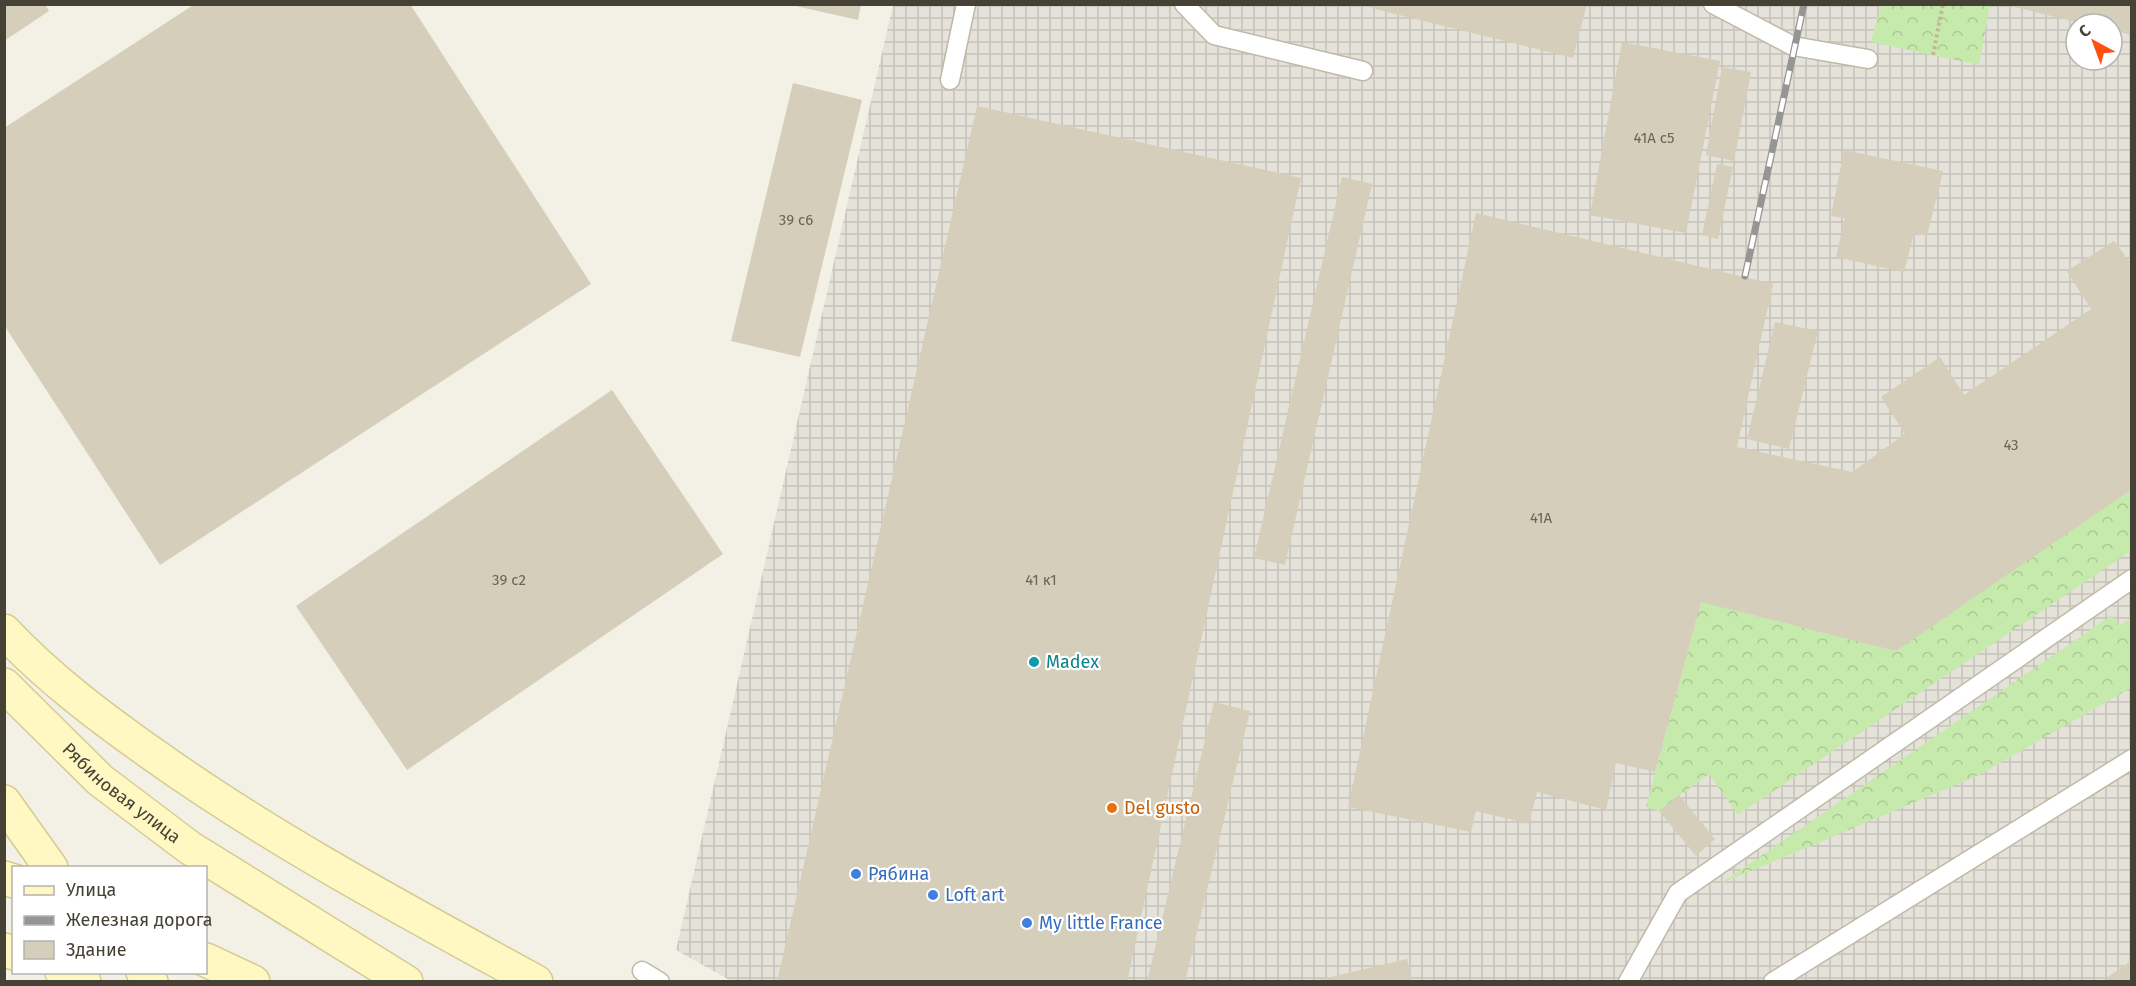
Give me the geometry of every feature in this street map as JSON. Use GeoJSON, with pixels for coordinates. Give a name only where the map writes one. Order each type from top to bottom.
{"type":"FeatureCollection","features":[{"type":"Feature","properties":{"kind":"main road"},"geometry":{"type":"LineString","coordinates":[[4,632],[108,722],[189,780],[321,864],[536,981]]}},
{"type":"Feature","properties":{"kind":"main road","name":"Рябиновая улица"},"geometry":{"type":"LineString","coordinates":[[4,685],[100,780],[190,848],[406,981]]}},
{"type":"Feature","properties":{"kind":"main road"},"geometry":{"type":"LineString","coordinates":[[4,802],[50,866]]}},
{"type":"Feature","properties":{"kind":"main road"},"geometry":{"type":"LineString","coordinates":[[207,960],[253,981]]}},
{"type":"Feature","properties":{"kind":"main road"},"geometry":{"type":"LineString","coordinates":[[67,974],[84,981]]}},
{"type":"Feature","properties":{"kind":"lane"},"geometry":{"type":"LineString","coordinates":[[950,80],[966,4]]}},
{"type":"Feature","properties":{"kind":"lane"},"geometry":{"type":"LineString","coordinates":[[1184,4],[1214,35],[1363,71]]}},
{"type":"Feature","properties":{"kind":"lane"},"geometry":{"type":"LineString","coordinates":[[1713,4],[1793,46],[1868,59]]}},
{"type":"Feature","properties":{"kind":"lane"},"geometry":{"type":"LineString","coordinates":[[1628,981],[1678,893],[2132,579]]}},
{"type":"Feature","properties":{"kind":"lane"},"geometry":{"type":"LineString","coordinates":[[1773,981],[2132,759]]}},
{"type":"Feature","properties":{"kind":"lane"},"geometry":{"type":"LineString","coordinates":[[642,971],[660,981]]}},
{"type":"Feature","properties":{"kind":"path"},"geometry":{"type":"LineString","coordinates":[[1933,55],[1943,4]]}},
{"type":"Feature","properties":{"kind":"shaded area"},"geometry":{"type":"Polygon","coordinates":[[[893,5],[2131,5],[2131,981],[733,982],[676,950],[893,5]]]}},
{"type":"Feature","properties":{"kind":"green space"},"geometry":{"type":"Polygon","coordinates":[[[1881,5],[1990,5],[1979,65],[1871,42],[1881,5]]]}},
{"type":"Feature","properties":{"kind":"green space"},"geometry":{"type":"Polygon","coordinates":[[[2131,489],[2131,551],[1738,815],[1709,774],[1659,811],[1646,807],[1701,602],[1896,651],[2131,489]]]}},
{"type":"Feature","properties":{"kind":"green space"},"geometry":{"type":"Polygon","coordinates":[[[2112,615],[2119,626],[2131,618],[2131,688],[1977,776],[1720,884],[2112,615]]]}},
{"type":"Feature","properties":{"kind":"building"},"geometry":{"type":"Polygon","coordinates":[[[4,4],[45,4],[49,11],[4,41],[4,4]]]}},
{"type":"Feature","properties":{"kind":"building"},"geometry":{"type":"Polygon","coordinates":[[[195,4],[410,4],[591,284],[160,565],[4,325],[4,128],[195,4]]]}},
{"type":"Feature","properties":{"kind":"building"},"geometry":{"type":"Polygon","coordinates":[[[787,4],[861,4],[858,20],[787,4]]]}},
{"type":"Feature","properties":{"kind":"building"},"geometry":{"type":"Polygon","coordinates":[[[1376,4],[1587,4],[1573,58],[1375,9],[1376,4]]]}},
{"type":"Feature","properties":{"kind":"building"},"geometry":{"type":"Polygon","coordinates":[[[2003,4],[2132,4],[2132,35],[2124,33],[2124,12],[2064,12],[2064,19],[2003,4]]]}},
{"type":"Feature","properties":{"kind":"building"},"geometry":{"type":"Polygon","coordinates":[[[1622,42],[1720,61],[1686,233],[1590,215],[1622,42]]]}},
{"type":"Feature","properties":{"kind":"building"},"geometry":{"type":"Polygon","coordinates":[[[1722,67],[1751,72],[1734,161],[1706,155],[1722,67]]]}},
{"type":"Feature","properties":{"kind":"building"},"geometry":{"type":"Polygon","coordinates":[[[793,83],[862,100],[800,357],[731,341],[793,83]]]}},
{"type":"Feature","properties":{"kind":"building"},"geometry":{"type":"Polygon","coordinates":[[[977,106],[1301,178],[1127,982],[777,982],[977,106]]]}},
{"type":"Feature","properties":{"kind":"building"},"geometry":{"type":"Polygon","coordinates":[[[1844,150],[1943,171],[1927,236],[1914,233],[1904,272],[1836,257],[1845,218],[1831,216],[1844,150]]]}},
{"type":"Feature","properties":{"kind":"building"},"geometry":{"type":"Polygon","coordinates":[[[1717,164],[1733,167],[1718,239],[1702,235],[1717,164]]]}},
{"type":"Feature","properties":{"kind":"building"},"geometry":{"type":"Polygon","coordinates":[[[1342,177],[1372,184],[1285,565],[1254,558],[1342,177]]]}},
{"type":"Feature","properties":{"kind":"building"},"geometry":{"type":"Polygon","coordinates":[[[1476,213],[1773,284],[1737,447],[1852,472],[1905,434],[1881,397],[1940,357],[1964,395],[2091,309],[2067,271],[2114,241],[2132,265],[2132,489],[1896,651],[1701,602],[1655,772],[1616,763],[1606,810],[1537,792],[1529,824],[1476,811],[1471,832],[1348,807],[1476,213]]]}},
{"type":"Feature","properties":{"kind":"building"},"geometry":{"type":"Polygon","coordinates":[[[1775,322],[1818,331],[1789,449],[1747,439],[1775,322]]]}},
{"type":"Feature","properties":{"kind":"building"},"geometry":{"type":"Polygon","coordinates":[[[612,390],[723,554],[407,770],[296,606],[612,390]]]}},
{"type":"Feature","properties":{"kind":"building"},"geometry":{"type":"Polygon","coordinates":[[[1214,702],[1250,711],[1185,982],[1147,982],[1214,702]]]}},
{"type":"Feature","properties":{"kind":"building"},"geometry":{"type":"Polygon","coordinates":[[[1679,795],[1715,839],[1696,856],[1659,811],[1679,795]]]}},
{"type":"Feature","properties":{"kind":"building"},"geometry":{"type":"Polygon","coordinates":[[[1407,959],[1412,982],[1314,982],[1314,981],[1407,959]]]}},
{"type":"Feature","properties":{"kind":"building"},"geometry":{"type":"Polygon","coordinates":[[[2132,960],[2132,982],[2101,982],[2132,960]]]}},
{"type":"Feature","properties":{"kind":"railway"},"geometry":{"type":"LineString","coordinates":[[1745,276],[1804,4]]}},
{"type":"Feature","properties":{"kind":"place","name":"Madex"},"geometry":{"type":"Point","coordinates":[1034,662]}},
{"type":"Feature","properties":{"kind":"place","name":"Del gusto"},"geometry":{"type":"Point","coordinates":[1112,808]}},
{"type":"Feature","properties":{"kind":"place","name":"Рябина"},"geometry":{"type":"Point","coordinates":[856,874]}},
{"type":"Feature","properties":{"kind":"place","name":"Loft art"},"geometry":{"type":"Point","coordinates":[933,895]}},
{"type":"Feature","properties":{"kind":"place","name":"My little France"},"geometry":{"type":"Point","coordinates":[1027,923]}}]}
